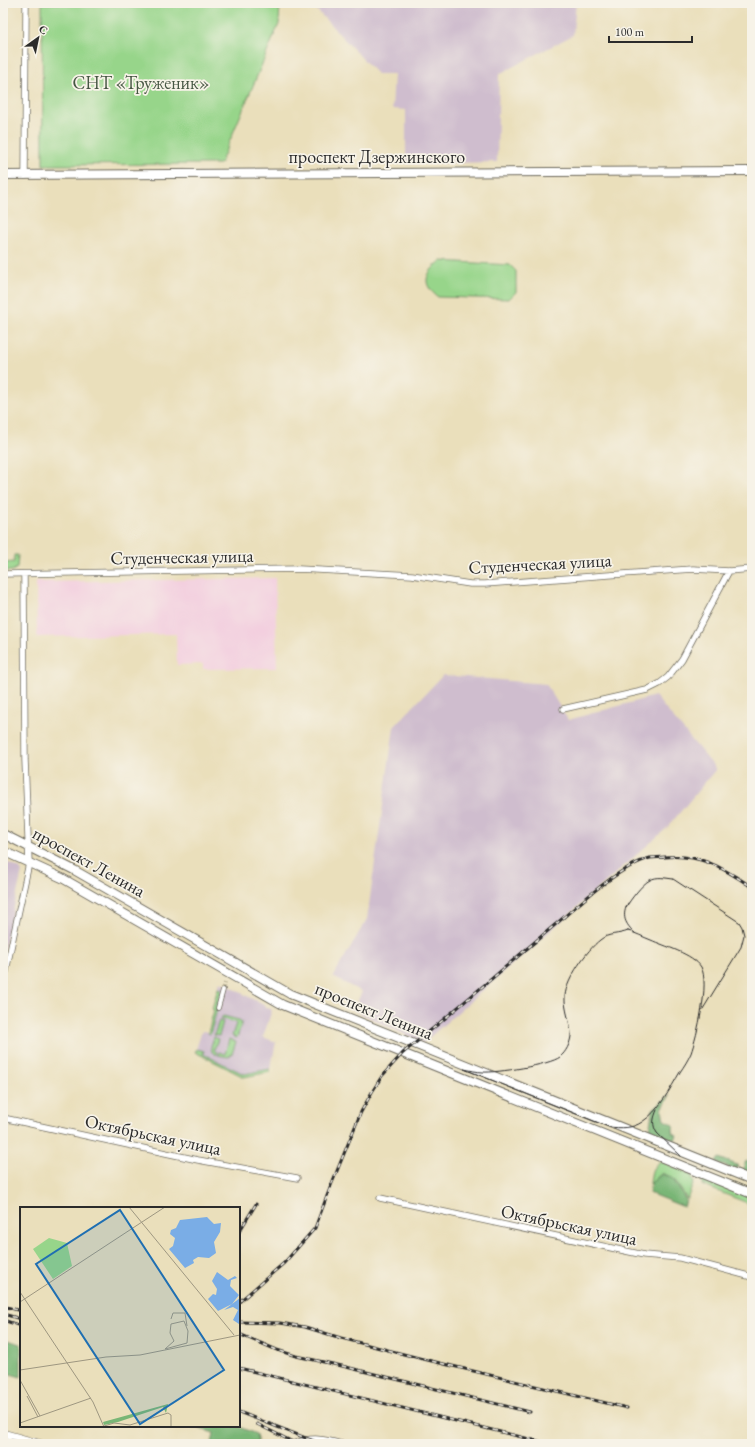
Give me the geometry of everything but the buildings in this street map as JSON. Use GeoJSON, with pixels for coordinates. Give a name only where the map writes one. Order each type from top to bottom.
{"type":"FeatureCollection","features":[{"type":"Feature","properties":{"kind":"main road","name":"проспект Дзержинского"},"geometry":{"type":"LineString","coordinates":[[3,175],[752,171]]}},
{"type":"Feature","properties":{"kind":"main road","name":"проспект Ленина"},"geometry":{"type":"LineString","coordinates":[[3,834],[74,870],[290,994],[752,1180]]}},
{"type":"Feature","properties":{"kind":"main road","name":"проспект Ленина"},"geometry":{"type":"LineString","coordinates":[[3,851],[62,878],[283,1005],[752,1194]]}},
{"type":"Feature","properties":{"kind":"street"},"geometry":{"type":"LineString","coordinates":[[25,176],[26,3]]}},
{"type":"Feature","properties":{"kind":"street","name":"Студенческая улица"},"geometry":{"type":"LineString","coordinates":[[3,574],[299,569],[412,575],[470,584],[485,584],[693,569],[729,571],[752,569]]}},
{"type":"Feature","properties":{"kind":"street"},"geometry":{"type":"LineString","coordinates":[[563,709],[647,690],[660,684],[668,677],[682,659],[729,571]]}},
{"type":"Feature","properties":{"kind":"street"},"geometry":{"type":"LineString","coordinates":[[3,984],[29,863],[25,760],[24,574]]}},
{"type":"Feature","properties":{"kind":"street"},"geometry":{"type":"LineString","coordinates":[[218,1008],[223,990]]}},
{"type":"Feature","properties":{"kind":"street","name":"Октябрьская улица"},"geometry":{"type":"LineString","coordinates":[[3,1118],[191,1158],[297,1178]]}},
{"type":"Feature","properties":{"kind":"street","name":"Октябрьская улица"},"geometry":{"type":"LineString","coordinates":[[380,1198],[644,1255],[680,1258],[752,1277]]}},
{"type":"Feature","properties":{"kind":"street"},"geometry":{"type":"LineString","coordinates":[[3,1433],[42,1444]]}},
{"type":"Feature","properties":{"kind":"street"},"geometry":{"type":"LineString","coordinates":[[294,1444],[315,1438],[342,1444]]}},
{"type":"Feature","properties":{"kind":"shaded area"},"geometry":{"type":"Polygon","coordinates":[[[310,3],[576,3],[573,35],[499,74],[497,162],[406,164],[406,110],[392,109],[394,74],[377,74],[310,3]]]}},
{"type":"Feature","properties":{"kind":"shaded area"},"geometry":{"type":"Polygon","coordinates":[[[275,578],[277,668],[203,669],[203,664],[177,665],[176,634],[37,637],[36,582],[275,578]]]}},
{"type":"Feature","properties":{"kind":"shaded area"},"geometry":{"type":"Polygon","coordinates":[[[443,675],[546,684],[568,720],[655,696],[716,769],[667,828],[423,1043],[353,1010],[362,992],[333,977],[367,919],[394,727],[443,675]]]}},
{"type":"Feature","properties":{"kind":"shaded area"},"geometry":{"type":"Polygon","coordinates":[[[3,861],[19,868],[22,872],[3,954],[3,861]]]}},
{"type":"Feature","properties":{"kind":"shaded area"},"geometry":{"type":"Polygon","coordinates":[[[220,982],[272,1010],[263,1037],[276,1042],[270,1072],[244,1077],[195,1052],[202,1031],[208,1032],[214,1010],[212,1009],[220,982]]]}},
{"type":"Feature","properties":{"kind":"green space","name":"СНТ «Труженик»"},"geometry":{"type":"Polygon","coordinates":[[[42,3],[280,3],[279,24],[220,164],[43,165],[42,3]]]}},
{"type":"Feature","properties":{"kind":"green space"},"geometry":{"type":"Polygon","coordinates":[[[441,261],[510,265],[516,271],[516,292],[509,299],[438,297],[429,288],[427,279],[431,270],[441,261]]]}},
{"type":"Feature","properties":{"kind":"green space"},"geometry":{"type":"Polygon","coordinates":[[[14,555],[18,555],[17,568],[12,571],[3,571],[3,563],[14,562],[14,555]]]}},
{"type":"Feature","properties":{"kind":"green space"},"geometry":{"type":"Polygon","coordinates":[[[218,988],[222,989],[210,1034],[208,1033],[214,1010],[212,1009],[218,988]]]}},
{"type":"Feature","properties":{"kind":"green space"},"geometry":{"type":"Polygon","coordinates":[[[223,1016],[242,1022],[237,1038],[232,1036],[236,1023],[220,1019],[223,1016]]]}},
{"type":"Feature","properties":{"kind":"green space"},"geometry":{"type":"Polygon","coordinates":[[[219,1021],[223,1022],[219,1036],[214,1035],[219,1021]]]}},
{"type":"Feature","properties":{"kind":"green space"},"geometry":{"type":"Polygon","coordinates":[[[214,1037],[218,1039],[214,1050],[217,1052],[216,1055],[212,1052],[211,1046],[214,1037]]]}},
{"type":"Feature","properties":{"kind":"green space"},"geometry":{"type":"Polygon","coordinates":[[[229,1039],[236,1042],[232,1054],[228,1057],[218,1055],[219,1052],[225,1054],[229,1039]]]}},
{"type":"Feature","properties":{"kind":"green space"},"geometry":{"type":"Polygon","coordinates":[[[197,1049],[204,1051],[203,1054],[244,1074],[270,1069],[270,1072],[244,1077],[195,1052],[197,1049]]]}},
{"type":"Feature","properties":{"kind":"green space"},"geometry":{"type":"Polygon","coordinates":[[[670,1095],[662,1109],[664,1120],[674,1125],[672,1133],[677,1135],[675,1140],[668,1139],[664,1142],[648,1134],[653,1109],[670,1095]]]}},
{"type":"Feature","properties":{"kind":"green space"},"geometry":{"type":"Polygon","coordinates":[[[719,1158],[737,1165],[738,1168],[734,1170],[716,1162],[719,1158]]]}},
{"type":"Feature","properties":{"kind":"green space"},"geometry":{"type":"Polygon","coordinates":[[[660,1161],[691,1174],[694,1182],[687,1199],[674,1179],[662,1173],[650,1184],[652,1171],[660,1161]]]}},
{"type":"Feature","properties":{"kind":"green space"},"geometry":{"type":"Polygon","coordinates":[[[746,1161],[752,1164],[752,1176],[742,1172],[746,1161]]]}},
{"type":"Feature","properties":{"kind":"green space"},"geometry":{"type":"Polygon","coordinates":[[[662,1174],[673,1179],[686,1200],[684,1207],[649,1193],[651,1183],[662,1174]]]}},
{"type":"Feature","properties":{"kind":"green space"},"geometry":{"type":"Polygon","coordinates":[[[704,1177],[752,1196],[752,1204],[702,1185],[702,1180],[704,1177]]]}},
{"type":"Feature","properties":{"kind":"green space"},"geometry":{"type":"Polygon","coordinates":[[[3,1339],[20,1344],[20,1377],[3,1372],[3,1339]]]}},
{"type":"Feature","properties":{"kind":"green space"},"geometry":{"type":"Polygon","coordinates":[[[193,1427],[239,1427],[256,1434],[258,1444],[212,1444],[214,1433],[193,1427]]]}},
{"type":"Feature","properties":{"kind":"tunnel"},"geometry":{"type":"LineString","coordinates":[[223,990],[225,983]]}},
{"type":"Feature","properties":{"kind":"tram line"},"geometry":{"type":"LineString","coordinates":[[626,907],[637,892],[647,882],[655,878],[667,878],[673,879],[739,922],[744,935],[741,947],[703,1009]]}},
{"type":"Feature","properties":{"kind":"tram line"},"geometry":{"type":"LineString","coordinates":[[628,903],[625,912],[625,920],[635,933]]}},
{"type":"Feature","properties":{"kind":"tram line"},"geometry":{"type":"LineString","coordinates":[[628,931],[692,958],[701,967],[703,975],[704,985],[702,1010],[691,1053],[664,1099],[654,1112],[642,1122],[630,1127],[609,1127],[464,1069],[483,1072],[510,1070],[535,1066],[560,1057],[567,1048],[571,1036],[565,996],[566,989],[573,974],[583,958],[600,940],[606,936],[628,931]]}},
{"type":"Feature","properties":{"kind":"tram line"},"geometry":{"type":"LineString","coordinates":[[657,1110],[654,1122],[655,1130],[681,1156]]}},
{"type":"Feature","properties":{"kind":"railway"},"geometry":{"type":"LineString","coordinates":[[240,1301],[284,1263],[315,1228],[361,1112],[382,1076],[403,1053],[588,896],[626,869],[638,862],[650,858],[678,857],[701,860],[721,868],[752,887]]}},
{"type":"Feature","properties":{"kind":"railway"},"geometry":{"type":"LineString","coordinates":[[240,1230],[256,1204]]}},
{"type":"Feature","properties":{"kind":"railway"},"geometry":{"type":"LineString","coordinates":[[3,1306],[20,1311]]}},
{"type":"Feature","properties":{"kind":"railway"},"geometry":{"type":"LineString","coordinates":[[3,1314],[20,1319]]}},
{"type":"Feature","properties":{"kind":"railway"},"geometry":{"type":"LineString","coordinates":[[3,1320],[20,1326]]}},
{"type":"Feature","properties":{"kind":"railway"},"geometry":{"type":"LineString","coordinates":[[240,1322],[280,1323],[305,1327],[419,1358],[627,1408]]}},
{"type":"Feature","properties":{"kind":"railway"},"geometry":{"type":"LineString","coordinates":[[240,1334],[277,1350],[296,1356],[530,1412]]}},
{"type":"Feature","properties":{"kind":"railway"},"geometry":{"type":"LineString","coordinates":[[240,1368],[550,1444]]}},
{"type":"Feature","properties":{"kind":"railway"},"geometry":{"type":"LineString","coordinates":[[240,1412],[321,1444]]}},
{"type":"Feature","properties":{"kind":"railway"},"geometry":{"type":"LineString","coordinates":[[257,1424],[297,1444]]}}]}
